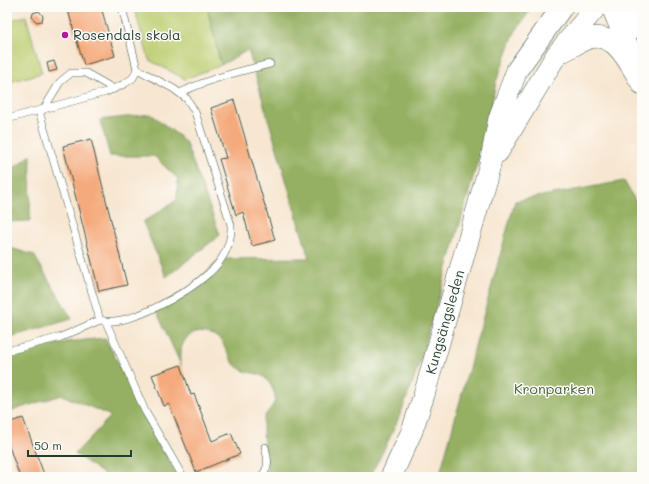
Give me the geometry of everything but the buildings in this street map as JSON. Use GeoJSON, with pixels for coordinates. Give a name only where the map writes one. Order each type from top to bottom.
{"type":"FeatureCollection","features":[{"type":"Feature","properties":{"kind":"main road","name":"Kungsängsleden"},"geometry":{"type":"LineString","coordinates":[[490,164],[557,54],[596,7]]}},
{"type":"Feature","properties":{"kind":"main road"},"geometry":{"type":"LineString","coordinates":[[612,7],[642,80]]}},
{"type":"Feature","properties":{"kind":"main road"},"geometry":{"type":"LineString","coordinates":[[634,7],[642,29]]}},
{"type":"Feature","properties":{"kind":"main road","name":"Kungsängsleden"},"geometry":{"type":"LineString","coordinates":[[391,477],[412,430],[424,395],[490,164],[499,118],[517,70],[560,9]]}},
{"type":"Feature","properties":{"kind":"main road"},"geometry":{"type":"LineString","coordinates":[[557,54],[589,38],[607,39],[615,43],[642,84]]}},
{"type":"Feature","properties":{"kind":"lane"},"geometry":{"type":"LineString","coordinates":[[7,120],[114,89],[133,78],[137,69],[122,7]]}},
{"type":"Feature","properties":{"kind":"lane"},"geometry":{"type":"LineString","coordinates":[[180,93],[204,83],[244,70],[270,64]]}},
{"type":"Feature","properties":{"kind":"lane"},"geometry":{"type":"LineString","coordinates":[[7,351],[61,337],[103,321],[139,316],[192,286],[210,273],[225,252],[232,236],[231,225],[194,112],[187,99],[180,93],[137,69]]}},
{"type":"Feature","properties":{"kind":"lane"},"geometry":{"type":"LineString","coordinates":[[41,110],[60,82],[71,73],[86,74],[114,89]]}},
{"type":"Feature","properties":{"kind":"lane"},"geometry":{"type":"LineString","coordinates":[[41,110],[103,321],[145,411],[183,477]]}},
{"type":"Feature","properties":{"kind":"lane"},"geometry":{"type":"LineString","coordinates":[[261,477],[267,471],[268,462],[265,447]]}},
{"type":"Feature","properties":{"kind":"green space"},"geometry":{"type":"Polygon","coordinates":[[[134,7],[207,7],[221,65],[185,79],[149,60],[134,7]]]}},
{"type":"Feature","properties":{"kind":"green space"},"geometry":{"type":"Polygon","coordinates":[[[207,7],[259,7],[261,11],[281,7],[532,7],[514,34],[496,82],[487,129],[421,359],[398,420],[369,477],[261,477],[267,471],[263,424],[265,416],[274,404],[275,400],[274,392],[270,383],[261,375],[247,372],[235,365],[221,341],[217,337],[207,333],[195,333],[186,339],[181,349],[181,365],[155,308],[192,286],[220,259],[309,258],[248,50],[221,65],[207,7]]]}},
{"type":"Feature","properties":{"kind":"green space"},"geometry":{"type":"Polygon","coordinates":[[[26,16],[42,73],[10,82],[7,71],[7,21],[26,16]]]}},
{"type":"Feature","properties":{"kind":"green space"},"geometry":{"type":"Polygon","coordinates":[[[151,114],[185,141],[220,235],[166,277],[143,222],[177,200],[178,179],[154,156],[110,156],[100,120],[151,114]]]}},
{"type":"Feature","properties":{"kind":"green space"},"geometry":{"type":"Polygon","coordinates":[[[31,155],[30,221],[7,222],[7,173],[31,155]]]}},
{"type":"Feature","properties":{"kind":"green space","name":"Kronparken"},"geometry":{"type":"Polygon","coordinates":[[[624,181],[642,212],[642,477],[439,477],[515,201],[624,181]]]}},
{"type":"Feature","properties":{"kind":"green space"},"geometry":{"type":"Polygon","coordinates":[[[7,247],[34,255],[72,319],[7,338],[7,247]]]}},
{"type":"Feature","properties":{"kind":"green space"},"geometry":{"type":"Polygon","coordinates":[[[105,338],[178,477],[108,477],[75,454],[111,416],[62,395],[17,409],[7,414],[7,355],[66,342],[105,338]]]}},
{"type":"Feature","properties":{"kind":"place","name":"Rosendals skola"},"geometry":{"type":"Point","coordinates":[65,35]}}]}
